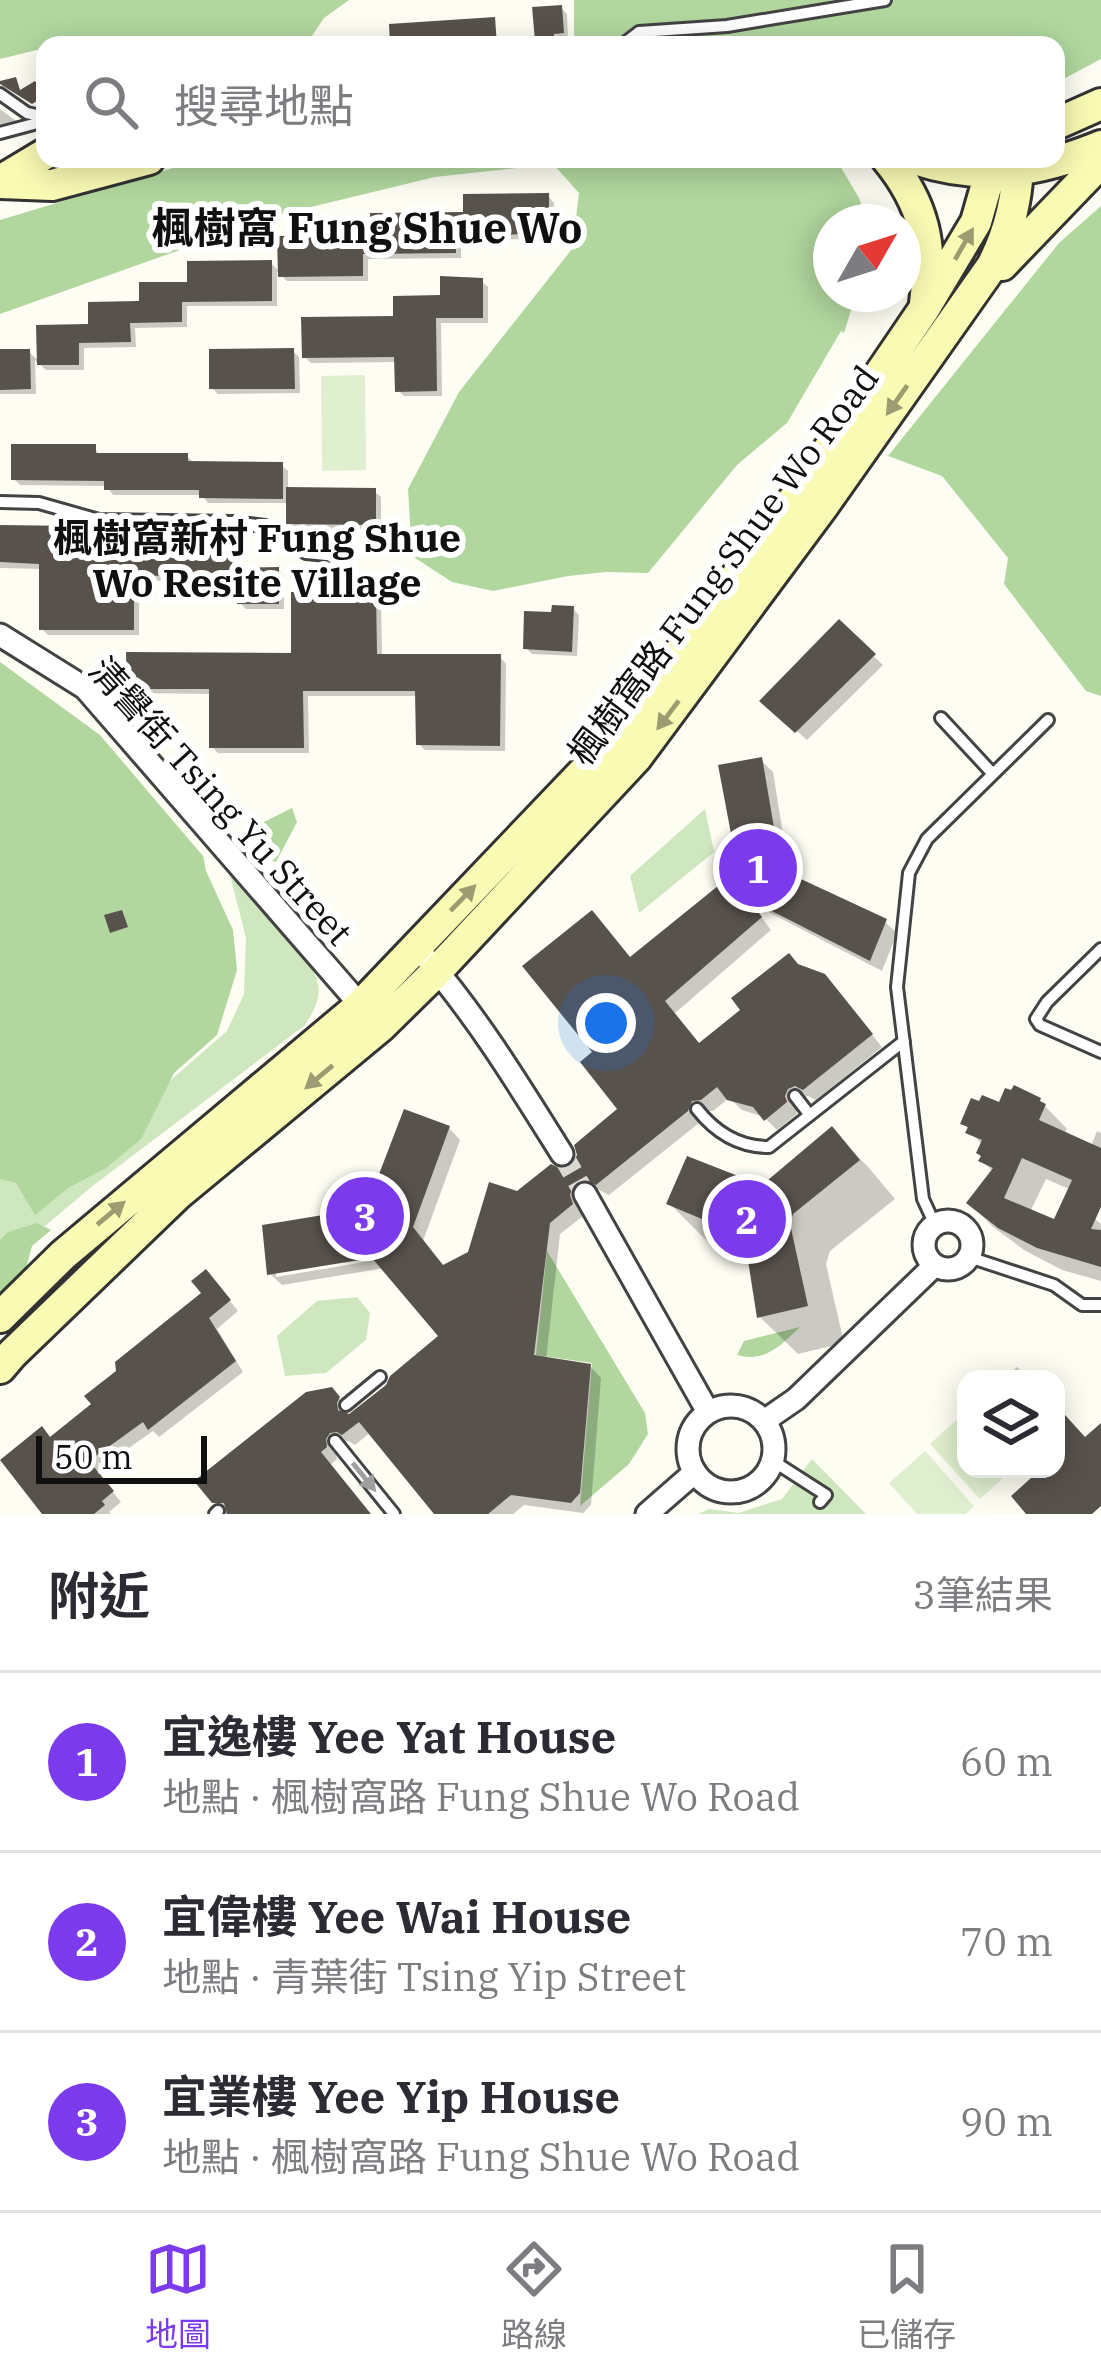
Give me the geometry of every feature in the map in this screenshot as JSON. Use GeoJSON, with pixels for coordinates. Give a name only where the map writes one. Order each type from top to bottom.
{"type":"FeatureCollection","features":[{"type":"Feature","properties":{"kind":"main road"},"geometry":{"type":"LineString","coordinates":[[1065,120],[1101,104]]}},
{"type":"Feature","properties":{"kind":"main road"},"geometry":{"type":"LineString","coordinates":[[1065,160],[1101,146]]}},
{"type":"Feature","properties":{"kind":"main road"},"geometry":{"type":"LineString","coordinates":[[0,182],[36,160]]}},
{"type":"Feature","properties":{"kind":"main road"},"geometry":{"type":"LineString","coordinates":[[965,304],[1101,162]]}},
{"type":"Feature","properties":{"kind":"main road"},"geometry":{"type":"LineString","coordinates":[[0,182],[52,185],[115,168]]}},
{"type":"Feature","properties":{"kind":"main road"},"geometry":{"type":"LineString","coordinates":[[895,168],[915,201],[927,237],[924,309]]}},
{"type":"Feature","properties":{"kind":"main road"},"geometry":{"type":"LineString","coordinates":[[946,168],[980,168]]}},
{"type":"Feature","properties":{"kind":"main road","name":"楓樹窩路 Fung Shue Wo Road"},"geometry":{"type":"LineString","coordinates":[[0,1368],[370,1016],[416,946],[615,739],[801,490],[924,309],[1002,168]]}},
{"type":"Feature","properties":{"kind":"main road","name":"楓樹窩路 Fung Shue Wo Road"},"geometry":{"type":"LineString","coordinates":[[0,1317],[63,1255],[370,1016],[437,971],[636,758],[823,506],[992,266],[1005,240],[1004,168]]}},
{"type":"Feature","properties":{"kind":"street","name":"清譽街 Tsing Yu Street"},"geometry":{"type":"LineString","coordinates":[[0,635],[85,688],[370,1016]]}},
{"type":"Feature","properties":{"kind":"street"},"geometry":{"type":"LineString","coordinates":[[416,946],[488,1036],[562,1154]]}},
{"type":"Feature","properties":{"kind":"street"},"geometry":{"type":"LineString","coordinates":[[585,1194],[708,1412]]}},
{"type":"Feature","properties":{"kind":"street"},"geometry":{"type":"LineString","coordinates":[[950,1221],[965,1228],[972,1241],[969,1257],[958,1267],[950,1269],[930,1260],[924,1245],[935,1225],[950,1221]]}},
{"type":"Feature","properties":{"kind":"street"},"geometry":{"type":"LineString","coordinates":[[764,1420],[796,1399],[935,1265]]}},
{"type":"Feature","properties":{"kind":"street"},"geometry":{"type":"LineString","coordinates":[[731,1406],[764,1420],[775,1447],[773,1461],[760,1482],[738,1492],[713,1489],[694,1472],[688,1446],[698,1421],[708,1412],[731,1406]]}},
{"type":"Feature","properties":{"kind":"street"},"geometry":{"type":"LineString","coordinates":[[656,1511],[694,1472]]}},
{"type":"Feature","properties":{"kind":"lane"},"geometry":{"type":"LineString","coordinates":[[634,36],[886,0]]}},
{"type":"Feature","properties":{"kind":"lane"},"geometry":{"type":"LineString","coordinates":[[0,94],[36,116]]}},
{"type":"Feature","properties":{"kind":"lane"},"geometry":{"type":"LineString","coordinates":[[0,133],[36,122]]}},
{"type":"Feature","properties":{"kind":"lane"},"geometry":{"type":"LineString","coordinates":[[0,502],[39,502],[99,520],[232,521],[265,526],[307,554],[347,557]]}},
{"type":"Feature","properties":{"kind":"lane"},"geometry":{"type":"LineString","coordinates":[[941,718],[993,774]]}},
{"type":"Feature","properties":{"kind":"lane"},"geometry":{"type":"LineString","coordinates":[[935,1225],[922,1199],[897,987],[910,873],[927,838],[1048,720]]}},
{"type":"Feature","properties":{"kind":"lane"},"geometry":{"type":"LineString","coordinates":[[1101,949],[1036,1019],[1101,1052]]}},
{"type":"Feature","properties":{"kind":"lane"},"geometry":{"type":"LineString","coordinates":[[697,1109],[713,1129],[753,1147],[769,1147],[904,1041]]}},
{"type":"Feature","properties":{"kind":"lane"},"geometry":{"type":"LineString","coordinates":[[795,1096],[809,1114]]}},
{"type":"Feature","properties":{"kind":"lane"},"geometry":{"type":"LineString","coordinates":[[969,1257],[1054,1285],[1082,1305],[1101,1305]]}},
{"type":"Feature","properties":{"kind":"lane"},"geometry":{"type":"LineString","coordinates":[[346,1405],[380,1377]]}},
{"type":"Feature","properties":{"kind":"lane"},"geometry":{"type":"LineString","coordinates":[[335,1441],[394,1514]]}},
{"type":"Feature","properties":{"kind":"lane"},"geometry":{"type":"LineString","coordinates":[[773,1461],[826,1495],[820,1502]]}},
{"type":"Feature","properties":{"kind":"green space"},"geometry":{"type":"Polygon","coordinates":[[[0,0],[349,0],[324,18],[312,36],[36,36],[36,50],[0,59],[0,0]]]}},
{"type":"Feature","properties":{"kind":"green space"},"geometry":{"type":"Polygon","coordinates":[[[574,0],[1101,0],[1101,59],[1065,78],[1065,36],[574,36],[574,0]]]}},
{"type":"Feature","properties":{"kind":"green space"},"geometry":{"type":"Polygon","coordinates":[[[173,168],[517,168],[435,177],[278,215],[0,314],[0,220],[173,168]]]}},
{"type":"Feature","properties":{"kind":"green space"},"geometry":{"type":"Polygon","coordinates":[[[557,168],[841,168],[861,204],[813,204],[813,312],[850,312],[844,333],[841,331],[787,423],[737,465],[648,573],[568,576],[493,591],[452,582],[412,556],[408,489],[459,392],[572,249],[579,193],[557,168]]]}},
{"type":"Feature","properties":{"kind":"green space"},"geometry":{"type":"Polygon","coordinates":[[[1101,206],[1101,696],[1086,691],[1004,584],[1008,558],[942,476],[888,456],[1059,243],[1101,206]]]}},
{"type":"Feature","properties":{"kind":"green space"},"geometry":{"type":"Polygon","coordinates":[[[365,375],[366,470],[322,471],[321,376],[365,375]]]}},
{"type":"Feature","properties":{"kind":"green space"},"geometry":{"type":"Polygon","coordinates":[[[0,662],[100,735],[203,856],[233,930],[237,970],[217,1035],[174,1073],[141,1139],[35,1215],[16,1183],[0,1179],[0,662]]]}},
{"type":"Feature","properties":{"kind":"green space"},"geometry":{"type":"Polygon","coordinates":[[[292,808],[297,822],[276,862],[252,856],[264,822],[292,808]]]}},
{"type":"Feature","properties":{"kind":"green space"},"geometry":{"type":"Polygon","coordinates":[[[705,809],[714,852],[639,913],[630,876],[705,809]]]}},
{"type":"Feature","properties":{"kind":"green space"},"geometry":{"type":"Polygon","coordinates":[[[228,867],[312,969],[318,992],[305,1025],[90,1188],[0,1264],[0,1119],[148,1100],[227,1031],[244,994],[246,938],[228,867]]]}},
{"type":"Feature","properties":{"kind":"green space"},"geometry":{"type":"Polygon","coordinates":[[[37,1223],[51,1230],[32,1246],[21,1287],[0,1310],[0,1240],[8,1232],[37,1223]]]}},
{"type":"Feature","properties":{"kind":"green space"},"geometry":{"type":"Polygon","coordinates":[[[547,1251],[645,1413],[648,1434],[629,1464],[580,1506],[592,1363],[536,1355],[547,1251]]]}},
{"type":"Feature","properties":{"kind":"green space"},"geometry":{"type":"Polygon","coordinates":[[[357,1297],[370,1313],[366,1340],[326,1373],[285,1376],[277,1336],[317,1301],[357,1297]]]}},
{"type":"Feature","properties":{"kind":"green space"},"geometry":{"type":"Polygon","coordinates":[[[800,1327],[764,1354],[737,1355],[744,1341],[800,1327]]]}},
{"type":"Feature","properties":{"kind":"green space"},"geometry":{"type":"Polygon","coordinates":[[[957,1419],[957,1474],[930,1444],[957,1419]]]}},
{"type":"Feature","properties":{"kind":"green space"},"geometry":{"type":"Polygon","coordinates":[[[925,1451],[974,1506],[966,1514],[917,1514],[889,1483],[925,1451]]]}},
{"type":"Feature","properties":{"kind":"green space"},"geometry":{"type":"Polygon","coordinates":[[[812,1459],[866,1514],[698,1514],[709,1509],[739,1513],[782,1499],[812,1459]]]}},
{"type":"Feature","properties":{"kind":"green space"},"geometry":{"type":"Polygon","coordinates":[[[961,1478],[1003,1478],[980,1499],[961,1478]]]}},
{"type":"Feature","properties":{"kind":"building"},"geometry":{"type":"Polygon","coordinates":[[[562,5],[564,33],[535,36],[532,7],[562,5]]]}},
{"type":"Feature","properties":{"kind":"building"},"geometry":{"type":"Polygon","coordinates":[[[495,17],[496,36],[390,36],[389,24],[495,17]]]}},
{"type":"Feature","properties":{"kind":"building"},"geometry":{"type":"Polygon","coordinates":[[[16,77],[20,90],[35,81],[36,102],[32,104],[0,81],[16,77]]]}},
{"type":"Feature","properties":{"kind":"building"},"geometry":{"type":"Polygon","coordinates":[[[549,193],[549,234],[456,235],[456,253],[363,254],[363,276],[278,277],[277,236],[371,235],[370,213],[463,212],[463,194],[549,193]]]}},
{"type":"Feature","properties":{"kind":"building"},"geometry":{"type":"Polygon","coordinates":[[[272,260],[272,301],[182,302],[182,322],[130,323],[131,342],[79,343],[79,365],[37,365],[36,325],[88,324],[88,302],[139,301],[139,282],[187,282],[187,261],[272,260]]]}},
{"type":"Feature","properties":{"kind":"building"},"geometry":{"type":"Polygon","coordinates":[[[440,276],[483,278],[483,318],[436,318],[437,391],[395,392],[394,357],[302,358],[301,317],[393,316],[393,296],[440,295],[440,276]]]}},
{"type":"Feature","properties":{"kind":"building"},"geometry":{"type":"Polygon","coordinates":[[[294,348],[295,389],[209,389],[209,349],[294,348]]]}},
{"type":"Feature","properties":{"kind":"building"},"geometry":{"type":"Polygon","coordinates":[[[0,349],[30,349],[31,389],[0,390],[0,349]]]}},
{"type":"Feature","properties":{"kind":"building"},"geometry":{"type":"Polygon","coordinates":[[[11,444],[96,444],[96,453],[188,453],[188,461],[283,462],[283,499],[199,498],[199,490],[104,490],[104,481],[11,480],[11,444]]]}},
{"type":"Feature","properties":{"kind":"building"},"geometry":{"type":"Polygon","coordinates":[[[286,487],[376,488],[376,525],[286,524],[286,487]]]}},
{"type":"Feature","properties":{"kind":"building"},"geometry":{"type":"Polygon","coordinates":[[[0,525],[79,526],[79,539],[232,539],[232,575],[134,576],[134,630],[39,630],[39,564],[0,562],[0,525]]]}},
{"type":"Feature","properties":{"kind":"building"},"geometry":{"type":"Polygon","coordinates":[[[279,567],[279,604],[237,604],[237,568],[279,567]]]}},
{"type":"Feature","properties":{"kind":"building"},"geometry":{"type":"Polygon","coordinates":[[[291,592],[376,592],[377,654],[501,654],[500,746],[416,745],[415,691],[303,691],[304,748],[209,748],[209,689],[127,689],[126,652],[291,653],[291,592]]]}},
{"type":"Feature","properties":{"kind":"building"},"geometry":{"type":"Polygon","coordinates":[[[552,605],[574,606],[572,652],[523,649],[524,611],[551,612],[552,605]]]}},
{"type":"Feature","properties":{"kind":"building"},"geometry":{"type":"Polygon","coordinates":[[[839,619],[876,654],[795,733],[759,701],[839,619]]]}},
{"type":"Feature","properties":{"kind":"building"},"geometry":{"type":"Polygon","coordinates":[[[762,757],[780,863],[788,873],[887,919],[870,961],[748,899],[762,917],[665,1001],[699,1043],[740,1010],[731,998],[789,953],[798,964],[825,974],[873,1034],[803,1090],[788,1089],[787,1102],[764,1121],[753,1107],[727,1100],[717,1087],[692,1101],[688,1111],[596,1185],[584,1179],[573,1185],[573,1204],[550,1223],[534,1355],[591,1364],[580,1493],[571,1503],[511,1495],[488,1514],[434,1514],[359,1422],[342,1435],[330,1433],[321,1452],[371,1514],[227,1514],[224,1503],[212,1503],[194,1481],[306,1392],[332,1387],[340,1397],[338,1410],[349,1414],[438,1336],[372,1258],[267,1275],[262,1225],[366,1208],[404,1109],[450,1126],[413,1227],[443,1265],[468,1252],[489,1182],[517,1191],[551,1164],[561,1169],[571,1166],[577,1155],[574,1145],[617,1109],[580,1062],[592,1052],[522,966],[592,910],[630,957],[729,877],[736,860],[718,765],[762,757]]]}},
{"type":"Feature","properties":{"kind":"building"},"geometry":{"type":"Polygon","coordinates":[[[122,910],[128,927],[110,933],[104,915],[122,910]]]}},
{"type":"Feature","properties":{"kind":"building"},"geometry":{"type":"Polygon","coordinates":[[[1014,1085],[1041,1098],[1046,1104],[1039,1120],[1101,1148],[1101,1207],[1091,1229],[1101,1230],[1101,1267],[1037,1248],[998,1228],[966,1203],[993,1168],[978,1161],[982,1140],[965,1133],[968,1127],[960,1124],[971,1098],[979,1101],[982,1095],[999,1102],[1005,1088],[1011,1090],[1014,1085]],[[1022,1158],[1004,1198],[1054,1219],[1072,1180],[1022,1158]]]}},
{"type":"Feature","properties":{"kind":"building"},"geometry":{"type":"Polygon","coordinates":[[[832,1126],[860,1160],[793,1214],[790,1224],[808,1306],[757,1318],[747,1254],[726,1229],[666,1204],[687,1156],[756,1183],[768,1180],[832,1126]]]}},
{"type":"Feature","properties":{"kind":"building"},"geometry":{"type":"Polygon","coordinates":[[[206,1269],[231,1300],[209,1318],[236,1361],[148,1430],[143,1422],[89,1461],[114,1491],[94,1514],[42,1514],[0,1460],[42,1426],[50,1437],[91,1404],[84,1396],[116,1371],[115,1362],[201,1293],[191,1281],[206,1269]]]}},
{"type":"Feature","properties":{"kind":"building"},"geometry":{"type":"Polygon","coordinates":[[[1065,1415],[1085,1437],[1101,1423],[1101,1506],[1092,1514],[1026,1514],[1011,1496],[1031,1478],[1065,1478],[1065,1415]]]}},
{"type":"Feature","properties":{"kind":"tunnel"},"geometry":{"type":"LineString","coordinates":[[562,1154],[585,1194]]}},
{"type":"Feature","properties":{"kind":"place","name":"宜逸樓 Yee Yat House"},"geometry":{"type":"Point","coordinates":[758,868]}},
{"type":"Feature","properties":{"kind":"place","name":"宜業樓 Yee Yip House"},"geometry":{"type":"Point","coordinates":[365,1216]}},
{"type":"Feature","properties":{"kind":"place","name":"宜偉樓 Yee Wai House"},"geometry":{"type":"Point","coordinates":[747,1219]}},
{"type":"Feature","properties":{"kind":"district","name":"楓樹窩 Fung Shue Wo"},"geometry":{"type":"Point","coordinates":[367,228]}},
{"type":"Feature","properties":{"kind":"district","name":"楓樹窩新村 Fung Shue Wo Resite Village"},"geometry":{"type":"Point","coordinates":[257,560]}}]}
